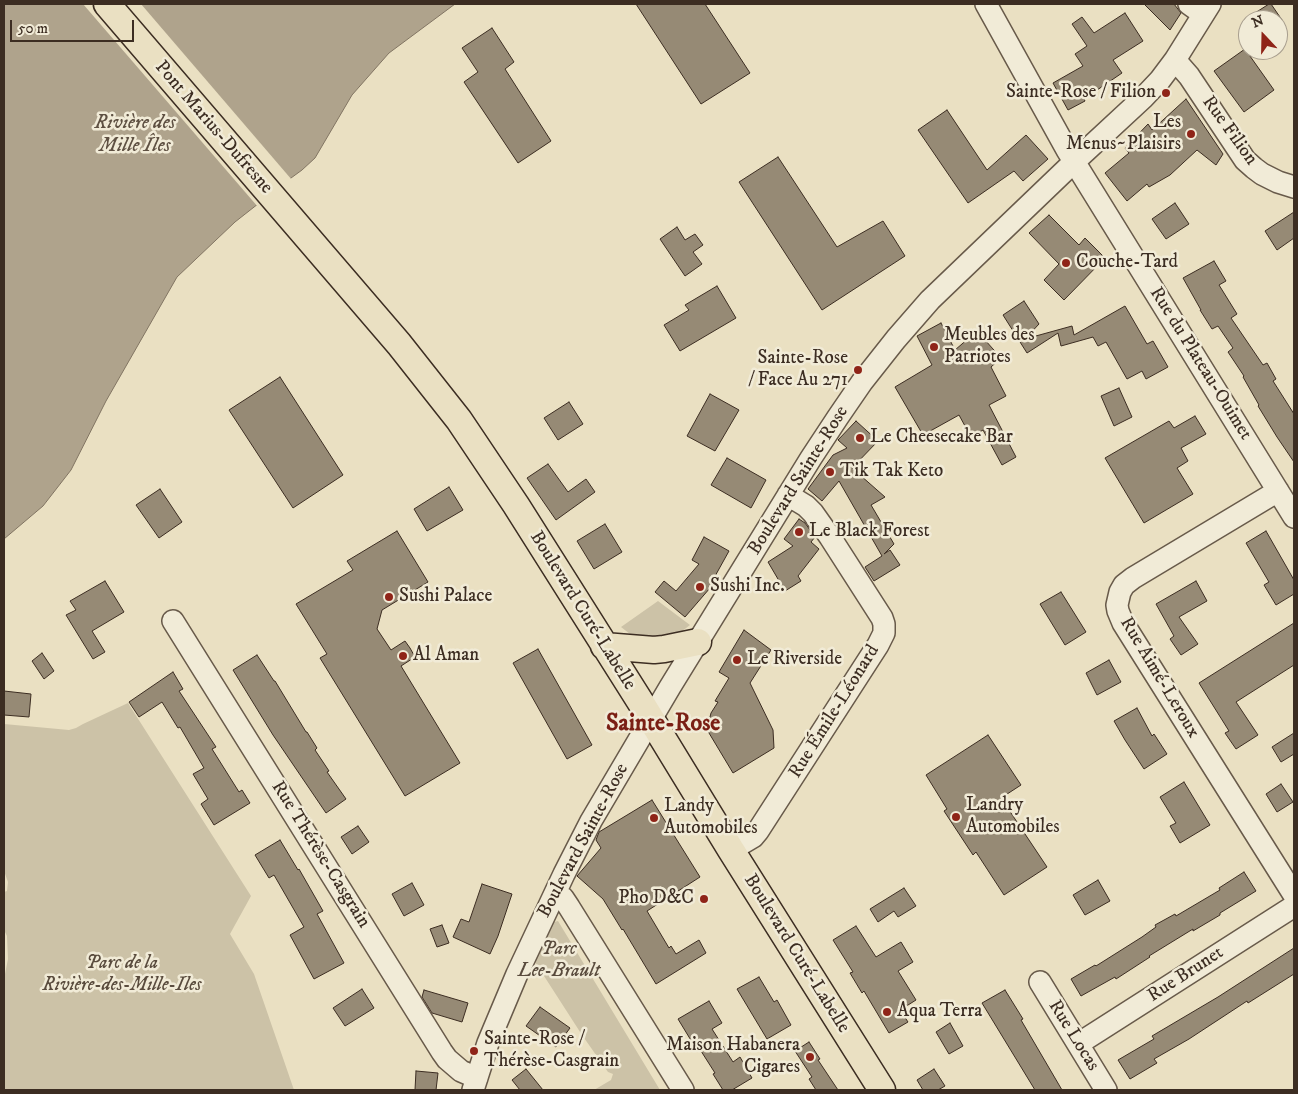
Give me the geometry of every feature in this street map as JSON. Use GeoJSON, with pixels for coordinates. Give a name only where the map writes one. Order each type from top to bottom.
{"type":"FeatureCollection","features":[{"type":"Feature","properties":{"kind":"main road","name":"Pont Marius-Dufresne"},"geometry":{"type":"LineString","coordinates":[[106,4],[280,206]]}},
{"type":"Feature","properties":{"kind":"main road","name":"Boulevard Curé-Labelle"},"geometry":{"type":"LineString","coordinates":[[280,206],[399,344],[459,420],[507,491],[882,1090]]}},
{"type":"Feature","properties":{"kind":"main road"},"geometry":{"type":"LineString","coordinates":[[604,646],[664,650],[698,642]]}},
{"type":"Feature","properties":{"kind":"street","name":"Rue du Plateau-Ouimet"},"geometry":{"type":"LineString","coordinates":[[986,4],[1074,161],[1294,517]]}},
{"type":"Feature","properties":{"kind":"street","name":"Boulevard Sainte-Rose"},"geometry":{"type":"LineString","coordinates":[[475,1084],[488,1043],[534,936],[591,821],[823,439],[862,382],[910,321],[944,285],[1160,80],[1175,60],[1200,7]]}},
{"type":"Feature","properties":{"kind":"street","name":"Rue Filion"},"geometry":{"type":"LineString","coordinates":[[1175,60],[1189,76],[1245,160],[1262,174],[1294,187]]}},
{"type":"Feature","properties":{"kind":"street","name":"Rue Aimé-Leroux"},"geometry":{"type":"LineString","coordinates":[[1278,491],[1128,582],[1120,592],[1117,605],[1123,623],[1294,895]]}},
{"type":"Feature","properties":{"kind":"street","name":"Rue Émile-Léonard"},"geometry":{"type":"LineString","coordinates":[[731,850],[752,837],[764,823],[884,633],[884,624],[879,613],[830,537],[806,506],[788,495]]}},
{"type":"Feature","properties":{"kind":"street","name":"Rue Thérèse-Casgrain"},"geometry":{"type":"LineString","coordinates":[[173,621],[442,1052],[451,1063],[475,1084]]}},
{"type":"Feature","properties":{"kind":"street"},"geometry":{"type":"LineString","coordinates":[[555,894],[564,900],[569,907],[683,1090]]}},
{"type":"Feature","properties":{"kind":"street","name":"Rue Brunet"},"geometry":{"type":"LineString","coordinates":[[1078,1044],[1294,906]]}},
{"type":"Feature","properties":{"kind":"street","name":"Rue Locas"},"geometry":{"type":"LineString","coordinates":[[1040,982],[1106,1090]]}},
{"type":"Feature","properties":{"kind":"green space"},"geometry":{"type":"Polygon","coordinates":[[[658,601],[690,625],[667,639],[636,637],[621,627],[658,601]]]}},
{"type":"Feature","properties":{"kind":"green space","name":"Parc de la Rivière-des-Mille-Iles"},"geometry":{"type":"Polygon","coordinates":[[[128,703],[251,896],[230,934],[254,974],[294,1090],[4,1090],[4,979],[8,959],[7,936],[4,930],[4,892],[7,891],[8,882],[4,871],[4,724],[69,730],[128,703]]]}},
{"type":"Feature","properties":{"kind":"green space","name":"Parc Lee-Brault"},"geometry":{"type":"Polygon","coordinates":[[[558,921],[660,1090],[594,1090],[611,1080],[613,1074],[608,1072],[582,1035],[535,962],[552,925],[558,921]]]}},
{"type":"Feature","properties":{"kind":"water","name":"Rivière des Mille Îles"},"geometry":{"type":"Polygon","coordinates":[[[4,4],[455,4],[389,53],[352,95],[315,158],[235,222],[177,277],[106,401],[71,470],[43,506],[4,539],[4,4]]]}},
{"type":"Feature","properties":{"kind":"pier"},"geometry":{"type":"Polygon","coordinates":[[[83,4],[141,4],[292,180],[258,207],[83,4]]]}},
{"type":"Feature","properties":{"kind":"building"},"geometry":{"type":"Polygon","coordinates":[[[636,4],[705,4],[750,73],[701,104],[636,4]]]}},
{"type":"Feature","properties":{"kind":"building"},"geometry":{"type":"Polygon","coordinates":[[[1144,4],[1174,4],[1181,13],[1170,30],[1144,4]]]}},
{"type":"Feature","properties":{"kind":"building"},"geometry":{"type":"Polygon","coordinates":[[[1271,4],[1275,10],[1260,10],[1271,4]]]}},
{"type":"Feature","properties":{"kind":"building"},"geometry":{"type":"Polygon","coordinates":[[[1125,13],[1143,41],[1113,60],[1122,73],[1084,99],[1085,101],[1068,110],[1053,83],[1083,66],[1075,54],[1087,46],[1072,24],[1082,17],[1094,33],[1125,13]]]}},
{"type":"Feature","properties":{"kind":"building"},"geometry":{"type":"Polygon","coordinates":[[[492,28],[514,62],[505,69],[551,141],[518,163],[464,82],[478,72],[462,48],[492,28]]]}},
{"type":"Feature","properties":{"kind":"building"},"geometry":{"type":"Polygon","coordinates":[[[1238,54],[1238,60],[1253,60],[1274,90],[1244,112],[1214,71],[1238,54]]]}},
{"type":"Feature","properties":{"kind":"building","name":"Les Menus~Plaisirs"},"geometry":{"type":"Polygon","coordinates":[[[1186,99],[1223,154],[1216,165],[1197,150],[1170,175],[1149,187],[1147,184],[1127,201],[1105,173],[1129,153],[1125,148],[1148,124],[1152,130],[1186,99]]]}},
{"type":"Feature","properties":{"kind":"building"},"geometry":{"type":"Polygon","coordinates":[[[947,110],[987,170],[1026,135],[1048,159],[1023,181],[1014,171],[968,203],[918,130],[947,110]]]}},
{"type":"Feature","properties":{"kind":"building"},"geometry":{"type":"Polygon","coordinates":[[[778,157],[837,247],[883,221],[905,256],[822,310],[739,182],[778,157]]]}},
{"type":"Feature","properties":{"kind":"building"},"geometry":{"type":"Polygon","coordinates":[[[1175,203],[1189,224],[1166,239],[1152,219],[1175,203]]]}},
{"type":"Feature","properties":{"kind":"building"},"geometry":{"type":"Polygon","coordinates":[[[1294,212],[1294,238],[1277,250],[1265,231],[1294,212]]]}},
{"type":"Feature","properties":{"kind":"building"},"geometry":{"type":"Polygon","coordinates":[[[1049,215],[1079,245],[1085,238],[1105,258],[1064,300],[1044,280],[1059,264],[1029,233],[1049,215]]]}},
{"type":"Feature","properties":{"kind":"building"},"geometry":{"type":"Polygon","coordinates":[[[677,227],[685,240],[695,234],[703,245],[693,252],[702,264],[685,276],[660,239],[677,227]]]}},
{"type":"Feature","properties":{"kind":"building"},"geometry":{"type":"Polygon","coordinates":[[[1214,261],[1226,281],[1219,285],[1237,314],[1231,318],[1263,365],[1267,363],[1276,379],[1273,381],[1294,414],[1294,462],[1258,406],[1244,376],[1228,352],[1233,348],[1218,326],[1212,329],[1183,278],[1214,261]]]}},
{"type":"Feature","properties":{"kind":"building"},"geometry":{"type":"Polygon","coordinates":[[[717,286],[736,318],[680,351],[664,325],[689,310],[685,305],[717,286]]]}},
{"type":"Feature","properties":{"kind":"building"},"geometry":{"type":"Polygon","coordinates":[[[1024,301],[1039,324],[1025,339],[1072,326],[1074,335],[1125,306],[1147,344],[1153,341],[1168,367],[1146,379],[1142,371],[1127,379],[1106,342],[1098,346],[1093,337],[1061,346],[1058,333],[1027,353],[1003,315],[1024,301]]]}},
{"type":"Feature","properties":{"kind":"building"},"geometry":{"type":"Polygon","coordinates":[[[941,323],[955,350],[977,331],[1001,358],[991,367],[1006,396],[989,405],[1016,457],[1002,465],[983,430],[971,437],[959,415],[923,435],[895,387],[932,365],[917,336],[941,323]]]}},
{"type":"Feature","properties":{"kind":"building"},"geometry":{"type":"Polygon","coordinates":[[[280,377],[343,475],[293,508],[229,410],[280,377]]]}},
{"type":"Feature","properties":{"kind":"building"},"geometry":{"type":"Polygon","coordinates":[[[1119,388],[1132,417],[1114,426],[1101,396],[1119,388]]]}},
{"type":"Feature","properties":{"kind":"building"},"geometry":{"type":"Polygon","coordinates":[[[710,394],[739,410],[715,451],[687,436],[710,394]]]}},
{"type":"Feature","properties":{"kind":"building"},"geometry":{"type":"Polygon","coordinates":[[[569,402],[583,424],[558,440],[544,418],[569,402]]]}},
{"type":"Feature","properties":{"kind":"building"},"geometry":{"type":"Polygon","coordinates":[[[1195,416],[1206,434],[1181,448],[1188,461],[1177,468],[1193,494],[1144,523],[1105,458],[1169,421],[1174,428],[1195,416]]]}},
{"type":"Feature","properties":{"kind":"building"},"geometry":{"type":"Polygon","coordinates":[[[856,421],[878,441],[852,468],[885,497],[871,505],[894,544],[884,554],[890,550],[900,565],[874,581],[865,567],[882,556],[839,481],[822,501],[808,489],[833,455],[847,448],[838,440],[856,421]]]}},
{"type":"Feature","properties":{"kind":"building"},"geometry":{"type":"Polygon","coordinates":[[[727,458],[766,480],[751,508],[711,485],[727,458]]]}},
{"type":"Feature","properties":{"kind":"building"},"geometry":{"type":"Polygon","coordinates":[[[548,464],[568,492],[586,479],[595,492],[556,520],[527,478],[548,464]]]}},
{"type":"Feature","properties":{"kind":"building"},"geometry":{"type":"Polygon","coordinates":[[[449,487],[463,510],[427,531],[414,509],[449,487]]]}},
{"type":"Feature","properties":{"kind":"building"},"geometry":{"type":"Polygon","coordinates":[[[160,489],[182,522],[159,538],[136,505],[160,489]]]}},
{"type":"Feature","properties":{"kind":"building"},"geometry":{"type":"Polygon","coordinates":[[[799,519],[805,523],[815,537],[811,542],[819,549],[798,576],[801,581],[785,591],[768,562],[793,546],[784,539],[799,519]]]}},
{"type":"Feature","properties":{"kind":"building"},"geometry":{"type":"Polygon","coordinates":[[[605,524],[622,552],[594,569],[577,541],[605,524]]]}},
{"type":"Feature","properties":{"kind":"building"},"geometry":{"type":"Polygon","coordinates":[[[397,531],[428,582],[382,610],[377,629],[391,650],[405,641],[410,648],[415,657],[401,666],[460,763],[405,796],[320,658],[327,654],[296,604],[353,570],[347,561],[397,531]]]}},
{"type":"Feature","properties":{"kind":"building"},"geometry":{"type":"Polygon","coordinates":[[[1266,531],[1294,580],[1294,594],[1276,605],[1264,585],[1269,582],[1246,543],[1266,531]]]}},
{"type":"Feature","properties":{"kind":"building"},"geometry":{"type":"Polygon","coordinates":[[[704,537],[729,551],[710,588],[685,617],[655,592],[664,581],[676,591],[699,564],[692,560],[704,537]]]}},
{"type":"Feature","properties":{"kind":"building"},"geometry":{"type":"Polygon","coordinates":[[[105,581],[124,612],[92,631],[105,652],[93,659],[66,615],[76,610],[70,601],[105,581]]]}},
{"type":"Feature","properties":{"kind":"building"},"geometry":{"type":"Polygon","coordinates":[[[1196,581],[1207,601],[1179,617],[1198,644],[1181,655],[1170,639],[1174,636],[1156,604],[1196,581]]]}},
{"type":"Feature","properties":{"kind":"building"},"geometry":{"type":"Polygon","coordinates":[[[1061,592],[1086,632],[1065,645],[1040,604],[1061,592]]]}},
{"type":"Feature","properties":{"kind":"building"},"geometry":{"type":"Polygon","coordinates":[[[1294,623],[1294,665],[1236,702],[1258,735],[1236,749],[1225,733],[1229,731],[1199,683],[1294,623]]]}},
{"type":"Feature","properties":{"kind":"building"},"geometry":{"type":"Polygon","coordinates":[[[744,630],[771,650],[750,683],[773,730],[774,748],[733,773],[706,728],[712,725],[711,713],[718,702],[715,701],[729,678],[719,672],[744,630]]]}},
{"type":"Feature","properties":{"kind":"building"},"geometry":{"type":"Polygon","coordinates":[[[538,649],[592,745],[567,759],[513,663],[538,649]]]}},
{"type":"Feature","properties":{"kind":"building"},"geometry":{"type":"Polygon","coordinates":[[[42,653],[54,671],[44,679],[32,661],[42,653]]]}},
{"type":"Feature","properties":{"kind":"building"},"geometry":{"type":"Polygon","coordinates":[[[257,655],[317,748],[315,750],[329,771],[327,772],[346,799],[326,813],[273,735],[233,670],[257,655]]]}},
{"type":"Feature","properties":{"kind":"building"},"geometry":{"type":"Polygon","coordinates":[[[1109,660],[1121,682],[1097,695],[1086,673],[1109,660]]]}},
{"type":"Feature","properties":{"kind":"building"},"geometry":{"type":"Polygon","coordinates":[[[173,672],[183,689],[179,691],[216,747],[212,749],[239,792],[242,790],[250,803],[214,825],[201,804],[208,799],[193,774],[204,768],[180,727],[178,728],[162,702],[139,717],[129,702],[173,672]]]}},
{"type":"Feature","properties":{"kind":"building"},"geometry":{"type":"Polygon","coordinates":[[[4,691],[31,694],[29,717],[4,715],[4,691]]]}},
{"type":"Feature","properties":{"kind":"building"},"geometry":{"type":"Polygon","coordinates":[[[1137,708],[1152,736],[1154,734],[1167,754],[1144,769],[1114,721],[1137,708]]]}},
{"type":"Feature","properties":{"kind":"building"},"geometry":{"type":"Polygon","coordinates":[[[1294,733],[1294,754],[1281,762],[1272,747],[1294,733]]]}},
{"type":"Feature","properties":{"kind":"building"},"geometry":{"type":"Polygon","coordinates":[[[988,735],[1021,785],[1001,798],[1047,867],[1004,895],[976,852],[973,855],[944,811],[947,809],[926,775],[988,735]]]}},
{"type":"Feature","properties":{"kind":"building"},"geometry":{"type":"Polygon","coordinates":[[[1184,782],[1210,825],[1180,843],[1170,826],[1176,823],[1160,797],[1184,782]]]}},
{"type":"Feature","properties":{"kind":"building"},"geometry":{"type":"Polygon","coordinates":[[[1281,784],[1293,802],[1277,812],[1266,794],[1281,784]]]}},
{"type":"Feature","properties":{"kind":"building"},"geometry":{"type":"Polygon","coordinates":[[[652,800],[700,877],[647,911],[669,948],[671,946],[676,954],[699,940],[706,953],[656,984],[603,899],[577,876],[601,848],[596,840],[599,832],[652,800]]]}},
{"type":"Feature","properties":{"kind":"building"},"geometry":{"type":"Polygon","coordinates":[[[358,826],[369,842],[352,854],[341,837],[358,826]]]}},
{"type":"Feature","properties":{"kind":"building"},"geometry":{"type":"Polygon","coordinates":[[[280,840],[323,911],[317,914],[344,963],[314,979],[290,935],[304,927],[274,875],[269,878],[255,855],[280,840]]]}},
{"type":"Feature","properties":{"kind":"building"},"geometry":{"type":"Polygon","coordinates":[[[1244,872],[1256,891],[1220,913],[1220,915],[1149,956],[1116,979],[1115,977],[1081,996],[1071,979],[1096,966],[1142,937],[1156,927],[1155,925],[1175,914],[1176,916],[1220,890],[1219,888],[1244,872]]]}},
{"type":"Feature","properties":{"kind":"building"},"geometry":{"type":"Polygon","coordinates":[[[1098,880],[1110,901],[1085,915],[1073,895],[1098,880]]]}},
{"type":"Feature","properties":{"kind":"building"},"geometry":{"type":"Polygon","coordinates":[[[412,883],[424,905],[404,916],[392,894],[412,883]]]}},
{"type":"Feature","properties":{"kind":"building"},"geometry":{"type":"Polygon","coordinates":[[[482,884],[512,894],[490,954],[453,937],[461,919],[469,922],[482,884]]]}},
{"type":"Feature","properties":{"kind":"building"},"geometry":{"type":"Polygon","coordinates":[[[904,888],[916,906],[898,917],[894,911],[878,922],[870,909],[904,888]]]}},
{"type":"Feature","properties":{"kind":"building"},"geometry":{"type":"Polygon","coordinates":[[[442,925],[449,943],[437,947],[430,929],[442,925]]]}},
{"type":"Feature","properties":{"kind":"building"},"geometry":{"type":"Polygon","coordinates":[[[856,926],[876,957],[901,942],[913,962],[898,971],[916,1000],[900,1010],[908,1022],[889,1033],[864,991],[862,993],[850,973],[853,972],[833,940],[856,926]]]}},
{"type":"Feature","properties":{"kind":"building"},"geometry":{"type":"Polygon","coordinates":[[[1294,948],[1294,974],[1154,1059],[1157,1063],[1130,1079],[1118,1060],[1154,1039],[1152,1036],[1218,997],[1294,948]]]}},
{"type":"Feature","properties":{"kind":"building"},"geometry":{"type":"Polygon","coordinates":[[[759,977],[774,1002],[777,1000],[791,1025],[767,1039],[737,989],[759,977]]]}},
{"type":"Feature","properties":{"kind":"building"},"geometry":{"type":"Polygon","coordinates":[[[362,989],[374,1008],[345,1026],[333,1008],[362,989]]]}},
{"type":"Feature","properties":{"kind":"building"},"geometry":{"type":"Polygon","coordinates":[[[424,990],[468,1003],[462,1022],[432,1013],[422,997],[424,990]]]}},
{"type":"Feature","properties":{"kind":"building"},"geometry":{"type":"Polygon","coordinates":[[[1005,990],[1062,1090],[1035,1090],[982,1003],[1005,990]]]}},
{"type":"Feature","properties":{"kind":"building"},"geometry":{"type":"Polygon","coordinates":[[[709,1001],[722,1023],[712,1029],[733,1062],[740,1057],[752,1078],[732,1090],[723,1090],[713,1074],[715,1073],[678,1019],[709,1001]]]}},
{"type":"Feature","properties":{"kind":"building"},"geometry":{"type":"Polygon","coordinates":[[[540,1007],[570,1028],[556,1047],[526,1026],[540,1007]]]}},
{"type":"Feature","properties":{"kind":"building"},"geometry":{"type":"Polygon","coordinates":[[[950,1023],[963,1046],[949,1054],[936,1032],[950,1023]]]}},
{"type":"Feature","properties":{"kind":"building"},"geometry":{"type":"Polygon","coordinates":[[[809,1042],[820,1059],[818,1060],[838,1090],[816,1090],[809,1079],[812,1077],[795,1051],[809,1042]]]}},
{"type":"Feature","properties":{"kind":"building"},"geometry":{"type":"Polygon","coordinates":[[[526,1069],[543,1090],[520,1090],[512,1080],[526,1069]]]}},
{"type":"Feature","properties":{"kind":"building"},"geometry":{"type":"Polygon","coordinates":[[[934,1069],[945,1086],[938,1090],[923,1090],[917,1080],[934,1069]]]}},
{"type":"Feature","properties":{"kind":"building"},"geometry":{"type":"Polygon","coordinates":[[[416,1071],[438,1073],[436,1090],[415,1090],[416,1071]]]}},
{"type":"Feature","properties":{"kind":"place","name":"Sainte-Rose / Filion"},"geometry":{"type":"Point","coordinates":[1166,93]}},
{"type":"Feature","properties":{"kind":"place","name":"Les Menus~Plaisirs"},"geometry":{"type":"Point","coordinates":[1191,134]}},
{"type":"Feature","properties":{"kind":"place","name":"Couche-Tard"},"geometry":{"type":"Point","coordinates":[1066,263]}},
{"type":"Feature","properties":{"kind":"place","name":"Meubles des Patriotes"},"geometry":{"type":"Point","coordinates":[934,347]}},
{"type":"Feature","properties":{"kind":"place","name":"Sainte-Rose / Face Au 271"},"geometry":{"type":"Point","coordinates":[858,370]}},
{"type":"Feature","properties":{"kind":"place","name":"Le Cheesecake Bar"},"geometry":{"type":"Point","coordinates":[860,438]}},
{"type":"Feature","properties":{"kind":"place","name":"Tik Tak Keto"},"geometry":{"type":"Point","coordinates":[830,472]}},
{"type":"Feature","properties":{"kind":"place","name":"Le Black Forest"},"geometry":{"type":"Point","coordinates":[799,532]}},
{"type":"Feature","properties":{"kind":"place","name":"Sushi Inc."},"geometry":{"type":"Point","coordinates":[700,587]}},
{"type":"Feature","properties":{"kind":"place","name":"Sushi Palace"},"geometry":{"type":"Point","coordinates":[389,597]}},
{"type":"Feature","properties":{"kind":"place","name":"Al Aman"},"geometry":{"type":"Point","coordinates":[403,656]}},
{"type":"Feature","properties":{"kind":"place","name":"Le Riverside"},"geometry":{"type":"Point","coordinates":[737,660]}},
{"type":"Feature","properties":{"kind":"place","name":"Landry Automobiles"},"geometry":{"type":"Point","coordinates":[956,817]}},
{"type":"Feature","properties":{"kind":"place","name":"Landy Automobiles"},"geometry":{"type":"Point","coordinates":[654,818]}},
{"type":"Feature","properties":{"kind":"place","name":"Pho D&C"},"geometry":{"type":"Point","coordinates":[704,899]}},
{"type":"Feature","properties":{"kind":"place","name":"Aqua Terra"},"geometry":{"type":"Point","coordinates":[887,1012]}},
{"type":"Feature","properties":{"kind":"place","name":"Sainte-Rose / Thérèse-Casgrain"},"geometry":{"type":"Point","coordinates":[474,1051]}},
{"type":"Feature","properties":{"kind":"place","name":"Maison Habanera Cigares"},"geometry":{"type":"Point","coordinates":[810,1057]}},
{"type":"Feature","properties":{"kind":"district","name":"Sainte-Rose"},"geometry":{"type":"Point","coordinates":[663,725]}}]}
